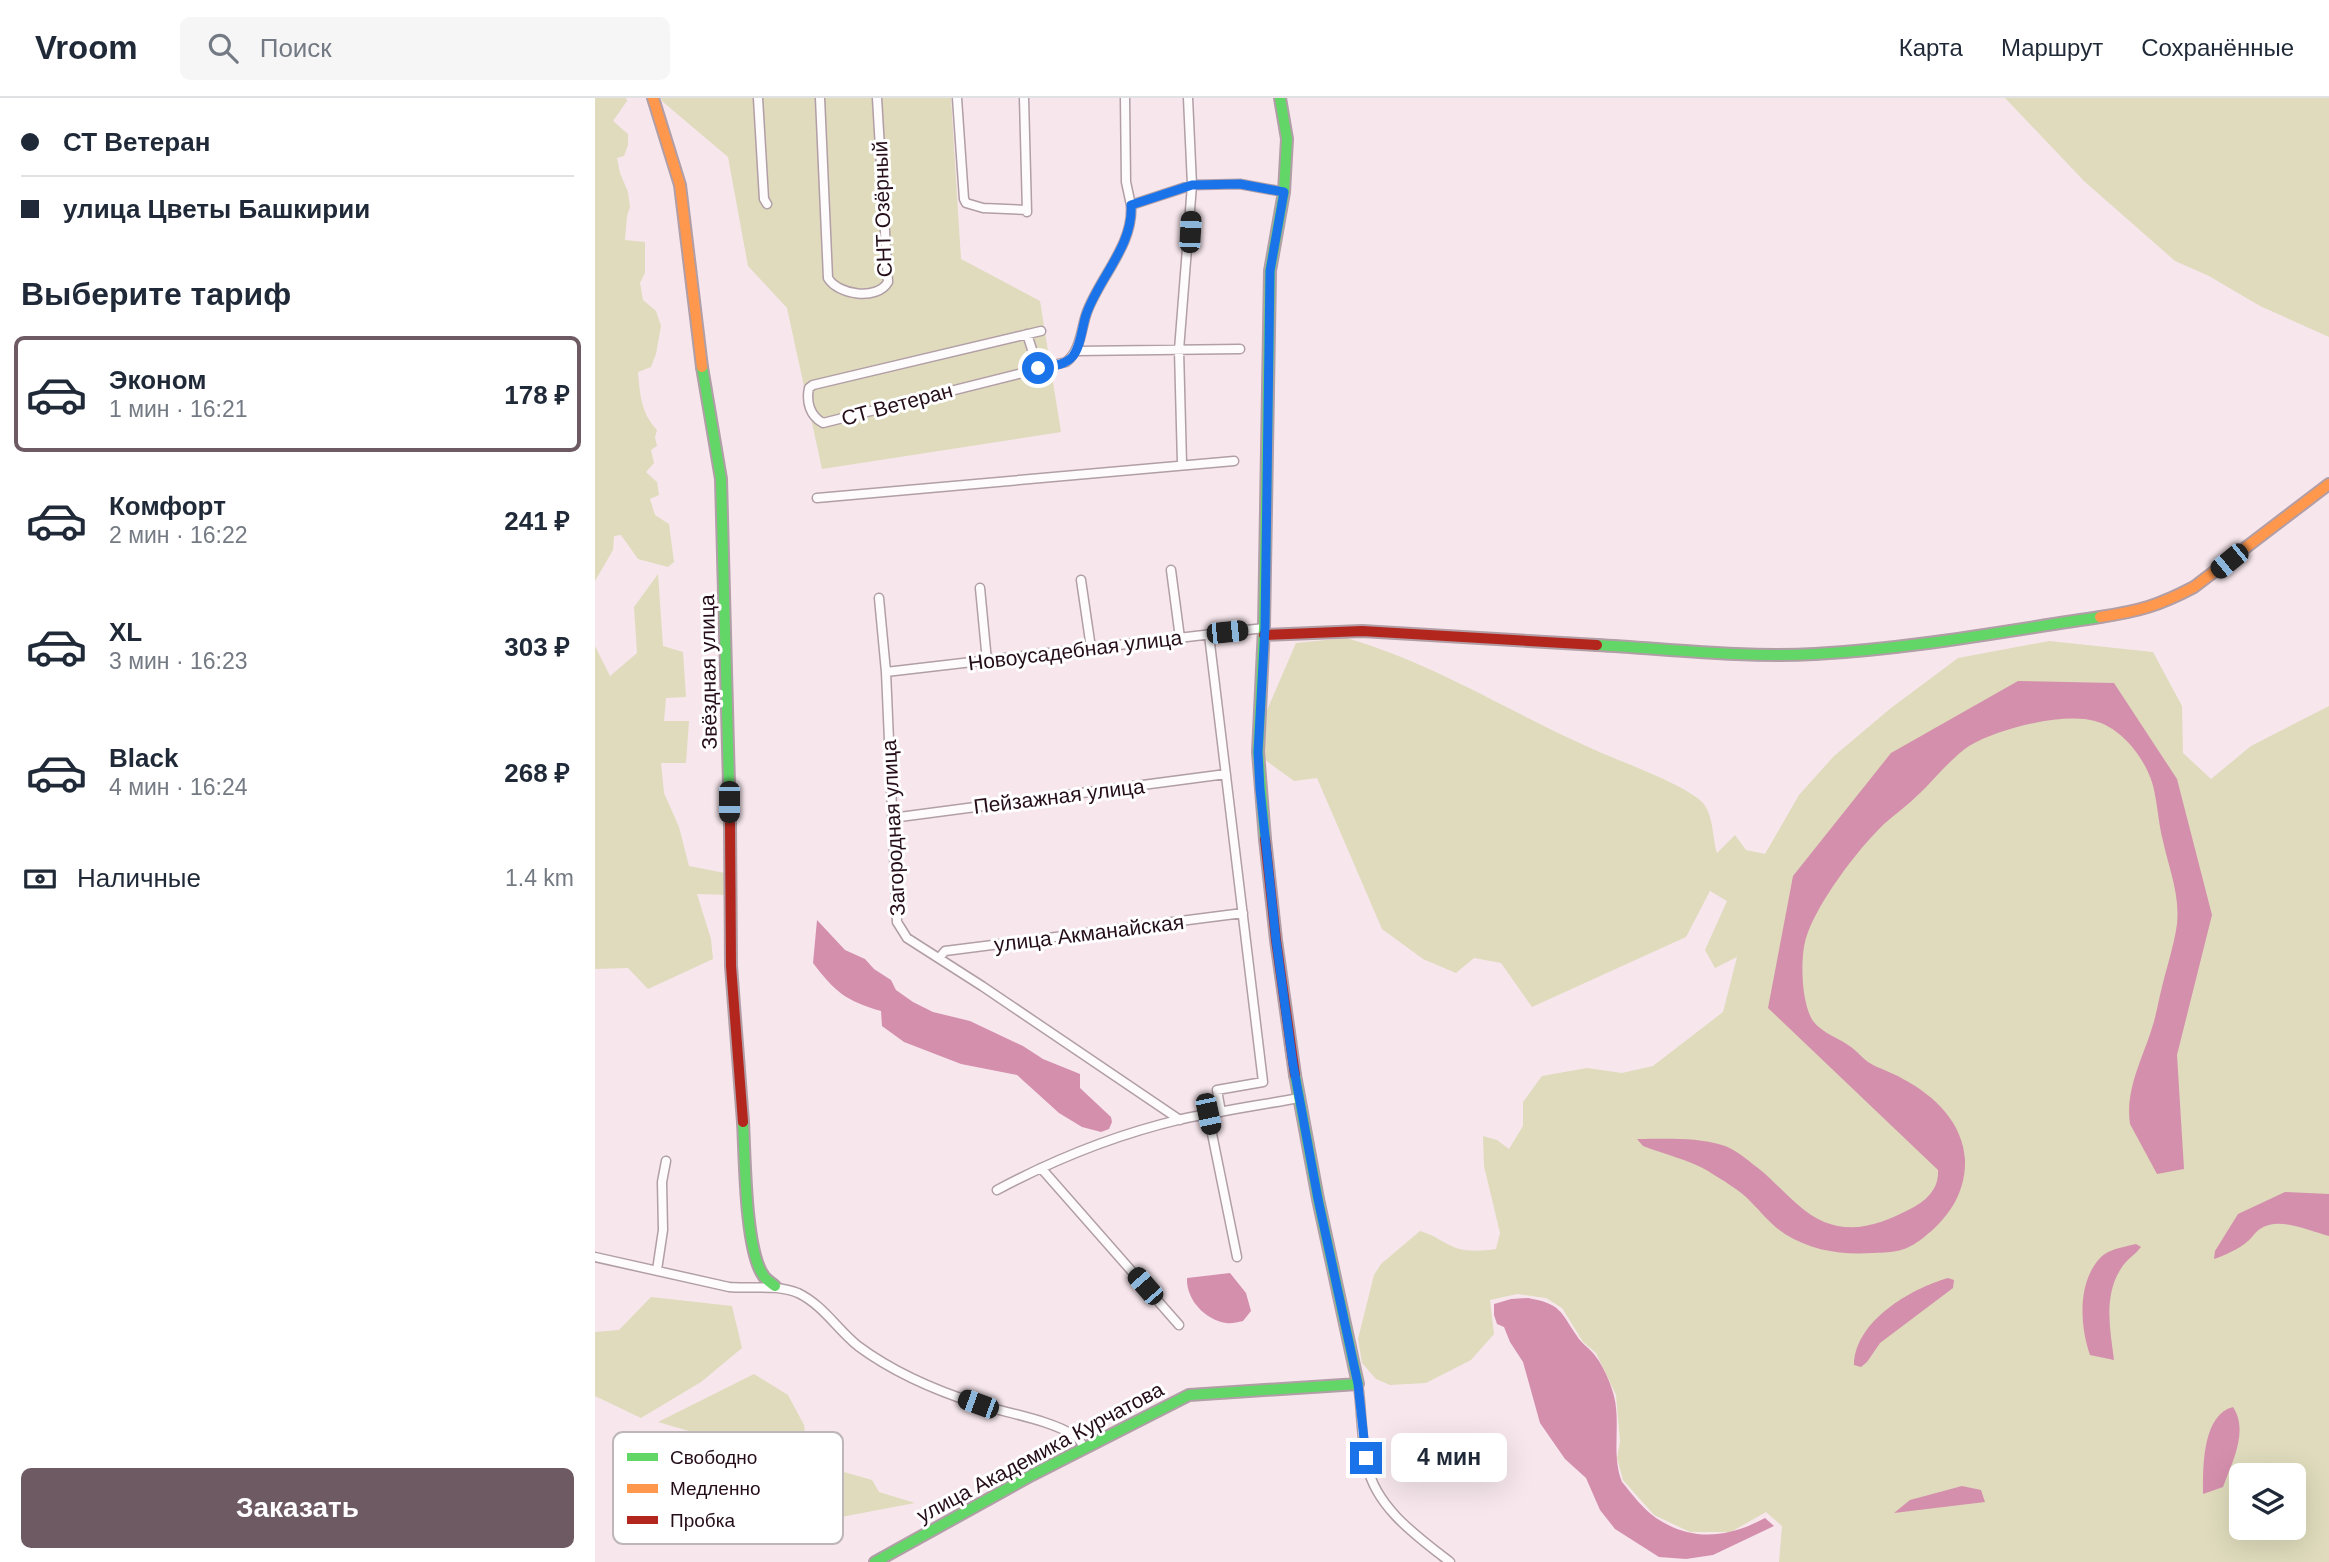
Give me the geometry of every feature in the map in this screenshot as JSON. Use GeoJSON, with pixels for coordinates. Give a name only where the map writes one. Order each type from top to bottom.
{"type":"FeatureCollection","features":[{"type":"Feature","properties":{"kind":"street","name":"Звёздная улица"},"geometry":{"type":"LineString","coordinates":[[653,98],[680,184],[700,355],[720,479],[729,732],[731,966],[749,1225],[757,1262],[763,1276],[775,1286]]}},
{"type":"Feature","properties":{"kind":"street"},"geometry":{"type":"LineString","coordinates":[[758,98],[764,199],[767,204]]}},
{"type":"Feature","properties":{"kind":"street","name":"СНТ Озёрный"},"geometry":{"type":"LineString","coordinates":[[820,98],[828,278],[831,284],[840,289],[865,293],[878,291],[888,282],[877,98]]}},
{"type":"Feature","properties":{"kind":"street"},"geometry":{"type":"LineString","coordinates":[[957,98],[966,203],[983,208],[1027,211],[1024,98]]}},
{"type":"Feature","properties":{"kind":"street"},"geometry":{"type":"LineString","coordinates":[[1125,98],[1126,182],[1132,214],[1126,234],[1090,304],[1076,351],[1240,349]]}},
{"type":"Feature","properties":{"kind":"street"},"geometry":{"type":"LineString","coordinates":[[1182,464],[1178,350],[1192,185],[1188,98]]}},
{"type":"Feature","properties":{"kind":"street"},"geometry":{"type":"LineString","coordinates":[[1280,98],[1287,139],[1284,192],[1270,271],[1264,632],[1258,752],[1276,940],[1299,1098],[1358,1384],[1365,1456],[1373,1485],[1396,1515],[1450,1562]]}},
{"type":"Feature","properties":{"kind":"street"},"geometry":{"type":"LineString","coordinates":[[1131,205],[1192,185],[1240,184],[1284,192]]}},
{"type":"Feature","properties":{"kind":"street","name":"СТ Ветеран"},"geometry":{"type":"LineString","coordinates":[[1041,331],[813,385],[808,394],[811,413],[823,424],[1066,362],[1076,351]]}},
{"type":"Feature","properties":{"kind":"street"},"geometry":{"type":"LineString","coordinates":[[1027,334],[1038,368]]}},
{"type":"Feature","properties":{"kind":"street"},"geometry":{"type":"LineString","coordinates":[[817,498],[1234,461]]}},
{"type":"Feature","properties":{"kind":"street"},"geometry":{"type":"LineString","coordinates":[[1264,632],[1362,631],[1772,655],[1868,650],[1932,642],[2143,610],[2165,603],[2210,576],[2309,496],[2329,484]]}},
{"type":"Feature","properties":{"kind":"street"},"geometry":{"type":"LineString","coordinates":[[1171,570],[1180,638]]}},
{"type":"Feature","properties":{"kind":"street"},"geometry":{"type":"LineString","coordinates":[[1081,580],[1091,648]]}},
{"type":"Feature","properties":{"kind":"street"},"geometry":{"type":"LineString","coordinates":[[980,588],[987,661]]}},
{"type":"Feature","properties":{"kind":"street","name":"Загородная улица"},"geometry":{"type":"LineString","coordinates":[[879,598],[886,673],[897,922],[907,938],[1180,1120]]}},
{"type":"Feature","properties":{"kind":"street","name":"Новоусадебная улица"},"geometry":{"type":"LineString","coordinates":[[886,673],[1180,638],[1264,632]]}},
{"type":"Feature","properties":{"kind":"street"},"geometry":{"type":"LineString","coordinates":[[1209,635],[1263,1082],[1217,1090],[1221,1112]]}},
{"type":"Feature","properties":{"kind":"street","name":"Пейзажная улица"},"geometry":{"type":"LineString","coordinates":[[892,818],[1226,775]]}},
{"type":"Feature","properties":{"kind":"street","name":"улица Акманайская"},"geometry":{"type":"LineString","coordinates":[[939,958],[945,951],[1243,913]]}},
{"type":"Feature","properties":{"kind":"street"},"geometry":{"type":"LineString","coordinates":[[997,1190],[1041,1168],[1107,1141],[1180,1120],[1299,1098]]}},
{"type":"Feature","properties":{"kind":"street"},"geometry":{"type":"LineString","coordinates":[[1208,1114],[1237,1257]]}},
{"type":"Feature","properties":{"kind":"street"},"geometry":{"type":"LineString","coordinates":[[657,1270],[663,1230],[662,1182],[666,1161]]}},
{"type":"Feature","properties":{"kind":"street"},"geometry":{"type":"LineString","coordinates":[[1041,1168],[1179,1325]]}},
{"type":"Feature","properties":{"kind":"street"},"geometry":{"type":"LineString","coordinates":[[595,1257],[729,1287],[775,1286],[799,1294],[818,1306],[857,1345],[932,1388],[1076,1436],[1084,1448]]}},
{"type":"Feature","properties":{"kind":"street","name":"улица Академика Курчатова"},"geometry":{"type":"LineString","coordinates":[[875,1562],[1084,1448],[1189,1395],[1358,1384]]}},
{"type":"Feature","properties":{"kind":"shaded area"},"geometry":{"type":"Polygon","coordinates":[[[595,98],[626,98],[627,101],[613,121],[628,134],[624,156],[617,158],[630,207],[625,240],[645,242],[645,273],[640,283],[643,300],[656,311],[661,326],[651,367],[638,372],[644,410],[657,430],[657,446],[651,450],[654,463],[646,472],[657,482],[659,495],[650,499],[655,515],[669,524],[674,562],[668,567],[638,559],[621,535],[614,536],[613,550],[595,581],[595,98]]]}},
{"type":"Feature","properties":{"kind":"shaded area"},"geometry":{"type":"Polygon","coordinates":[[[661,98],[951,98],[961,259],[1040,301],[1061,432],[822,469],[787,308],[748,266],[728,157],[661,98]]]}},
{"type":"Feature","properties":{"kind":"shaded area"},"geometry":{"type":"Polygon","coordinates":[[[2005,98],[2329,98],[2329,337],[2260,306],[2209,276],[2175,261],[2084,181],[2005,98]]]}},
{"type":"Feature","properties":{"kind":"shaded area"},"geometry":{"type":"Polygon","coordinates":[[[658,574],[663,646],[683,652],[686,697],[666,698],[664,721],[689,721],[686,763],[661,763],[664,793],[679,827],[689,866],[725,873],[727,895],[697,894],[711,939],[713,959],[648,989],[628,968],[595,969],[595,646],[610,676],[637,653],[634,607],[658,574]]]}},
{"type":"Feature","properties":{"kind":"shaded area"},"geometry":{"type":"Polygon","coordinates":[[[1346,638],[1438,673],[1556,732],[1680,787],[1706,807],[1717,853],[1735,835],[1746,850],[1765,854],[1799,795],[1834,756],[1891,708],[1958,658],[2049,641],[2153,652],[2182,706],[2183,753],[2211,779],[2251,746],[2329,706],[2329,1562],[1779,1562],[1782,1526],[1766,1512],[1731,1532],[1690,1532],[1654,1515],[1623,1480],[1617,1458],[1620,1442],[1616,1395],[1596,1353],[1583,1342],[1562,1308],[1546,1298],[1517,1294],[1490,1300],[1494,1334],[1471,1360],[1426,1383],[1390,1385],[1376,1379],[1362,1363],[1358,1339],[1374,1275],[1381,1264],[1420,1231],[1461,1249],[1496,1249],[1500,1233],[1484,1166],[1483,1136],[1497,1140],[1509,1149],[1523,1126],[1523,1102],[1542,1076],[1587,1068],[1622,1073],[1653,1066],[1723,1012],[1737,957],[1715,968],[1705,950],[1727,901],[1710,891],[1686,937],[1532,1007],[1501,963],[1474,958],[1456,973],[1423,959],[1382,929],[1317,778],[1294,781],[1264,759],[1264,717],[1296,643],[1346,638]]]}},
{"type":"Feature","properties":{"kind":"shaded area"},"geometry":{"type":"Polygon","coordinates":[[[2018,681],[2114,683],[2177,779],[2212,915],[2177,1055],[2184,1169],[2157,1174],[2130,1124],[2132,1087],[2153,1023],[2174,941],[2178,913],[2153,784],[2135,750],[2106,725],[2082,719],[2048,720],[1996,734],[1969,746],[1955,757],[1862,848],[1828,893],[1811,924],[1804,947],[1804,992],[1813,1021],[1868,1062],[1926,1094],[1953,1123],[1959,1134],[1965,1160],[1959,1194],[1948,1214],[1932,1231],[1905,1249],[1894,1252],[1839,1252],[1827,1251],[1795,1240],[1780,1231],[1731,1185],[1685,1160],[1643,1146],[1637,1139],[1691,1140],[1727,1147],[1758,1168],[1811,1215],[1840,1226],[1854,1227],[1883,1221],[1914,1207],[1932,1192],[1937,1182],[1938,1170],[1768,1008],[1793,876],[1891,753],[2018,681]]]}},
{"type":"Feature","properties":{"kind":"shaded area"},"geometry":{"type":"Polygon","coordinates":[[[817,920],[845,950],[865,959],[874,969],[891,980],[896,990],[913,1002],[933,1012],[970,1021],[1023,1046],[1043,1059],[1080,1074],[1080,1088],[1111,1117],[1109,1129],[1101,1132],[1082,1127],[1059,1113],[1017,1075],[961,1064],[904,1042],[882,1026],[881,1011],[842,994],[813,963],[817,920]]]}},
{"type":"Feature","properties":{"kind":"shaded area"},"geometry":{"type":"Polygon","coordinates":[[[2285,1192],[2329,1194],[2329,1236],[2285,1224],[2268,1225],[2258,1230],[2240,1247],[2214,1259],[2215,1251],[2238,1214],[2285,1192]]]}},
{"type":"Feature","properties":{"kind":"shaded area"},"geometry":{"type":"Polygon","coordinates":[[[2136,1244],[2141,1247],[2122,1267],[2112,1289],[2109,1312],[2114,1360],[2090,1355],[2083,1318],[2087,1280],[2100,1258],[2107,1252],[2136,1244]]]}},
{"type":"Feature","properties":{"kind":"shaded area"},"geometry":{"type":"Polygon","coordinates":[[[1230,1273],[1246,1293],[1251,1311],[1243,1321],[1228,1323],[1210,1317],[1198,1307],[1187,1286],[1187,1278],[1230,1273]]]}},
{"type":"Feature","properties":{"kind":"shaded area"},"geometry":{"type":"Polygon","coordinates":[[[1948,1278],[1954,1280],[1953,1288],[1880,1343],[1861,1367],[1854,1365],[1857,1349],[1874,1321],[1887,1309],[1917,1290],[1948,1278]]]}},
{"type":"Feature","properties":{"kind":"shaded area"},"geometry":{"type":"Polygon","coordinates":[[[651,1297],[732,1306],[742,1348],[701,1382],[641,1418],[595,1396],[595,1332],[619,1330],[651,1297]]]}},
{"type":"Feature","properties":{"kind":"shaded area"},"geometry":{"type":"Polygon","coordinates":[[[1528,1298],[1547,1303],[1559,1310],[1602,1366],[1611,1385],[1616,1407],[1616,1450],[1622,1482],[1647,1510],[1670,1526],[1697,1534],[1737,1530],[1765,1518],[1774,1526],[1713,1555],[1686,1559],[1659,1557],[1615,1529],[1600,1510],[1586,1478],[1565,1459],[1540,1423],[1523,1362],[1504,1327],[1497,1324],[1494,1304],[1528,1298]]]}},
{"type":"Feature","properties":{"kind":"shaded area"},"geometry":{"type":"Polygon","coordinates":[[[754,1374],[788,1395],[804,1425],[805,1432],[692,1432],[658,1422],[754,1374]]]}},
{"type":"Feature","properties":{"kind":"shaded area"},"geometry":{"type":"Polygon","coordinates":[[[2233,1407],[2238,1416],[2237,1447],[2232,1463],[2229,1463],[2223,1487],[2203,1494],[2206,1444],[2215,1420],[2233,1407]]]}},
{"type":"Feature","properties":{"kind":"shaded area"},"geometry":{"type":"Polygon","coordinates":[[[843,1472],[872,1480],[879,1492],[915,1503],[843,1517],[843,1472]]]}},
{"type":"Feature","properties":{"kind":"shaded area"},"geometry":{"type":"Polygon","coordinates":[[[1962,1486],[1981,1490],[1985,1502],[1894,1513],[1910,1500],[1962,1486]]]}},
{"type":"Feature","properties":{"kind":"traffic: fast"},"geometry":{"type":"LineString","coordinates":[[1265,839],[1258,752],[1264,628],[1270,271],[1284,192],[1287,139],[1280,98]]}},
{"type":"Feature","properties":{"kind":"traffic: fast"},"geometry":{"type":"LineString","coordinates":[[702,367],[721,479],[730,823]]}},
{"type":"Feature","properties":{"kind":"traffic: fast"},"geometry":{"type":"LineString","coordinates":[[1597,645],[1733,654],[1851,652],[2100,617]]}},
{"type":"Feature","properties":{"kind":"traffic: fast"},"geometry":{"type":"LineString","coordinates":[[875,1562],[1032,1475],[1189,1395],[1358,1384],[1318,1199],[1295,1075]]}},
{"type":"Feature","properties":{"kind":"traffic: fast"},"geometry":{"type":"LineString","coordinates":[[743,1122],[747,1202],[753,1245],[763,1275],[775,1286]]}},
{"type":"Feature","properties":{"kind":"traffic: slow"},"geometry":{"type":"LineString","coordinates":[[653,98],[680,185],[702,367]]}},
{"type":"Feature","properties":{"kind":"traffic: slow"},"geometry":{"type":"LineString","coordinates":[[2100,617],[2148,607],[2194,587],[2329,484]]}},
{"type":"Feature","properties":{"kind":"traffic: jam"},"geometry":{"type":"LineString","coordinates":[[1264,635],[1362,631],[1597,645]]}},
{"type":"Feature","properties":{"kind":"traffic: jam"},"geometry":{"type":"LineString","coordinates":[[730,823],[731,966],[743,1122]]}},
{"type":"Feature","properties":{"kind":"traffic: jam"},"geometry":{"type":"LineString","coordinates":[[1265,839],[1295,1075]]}},
{"type":"Feature","properties":{"kind":"route"},"geometry":{"type":"LineString","coordinates":[[1038,368],[1066,362],[1076,351],[1090,304],[1126,234],[1132,214],[1131,205],[1192,185],[1240,184],[1284,192],[1270,271],[1265,628],[1258,752],[1260,789],[1276,940],[1293,1064],[1318,1199],[1358,1384],[1366,1458]]}}]}
